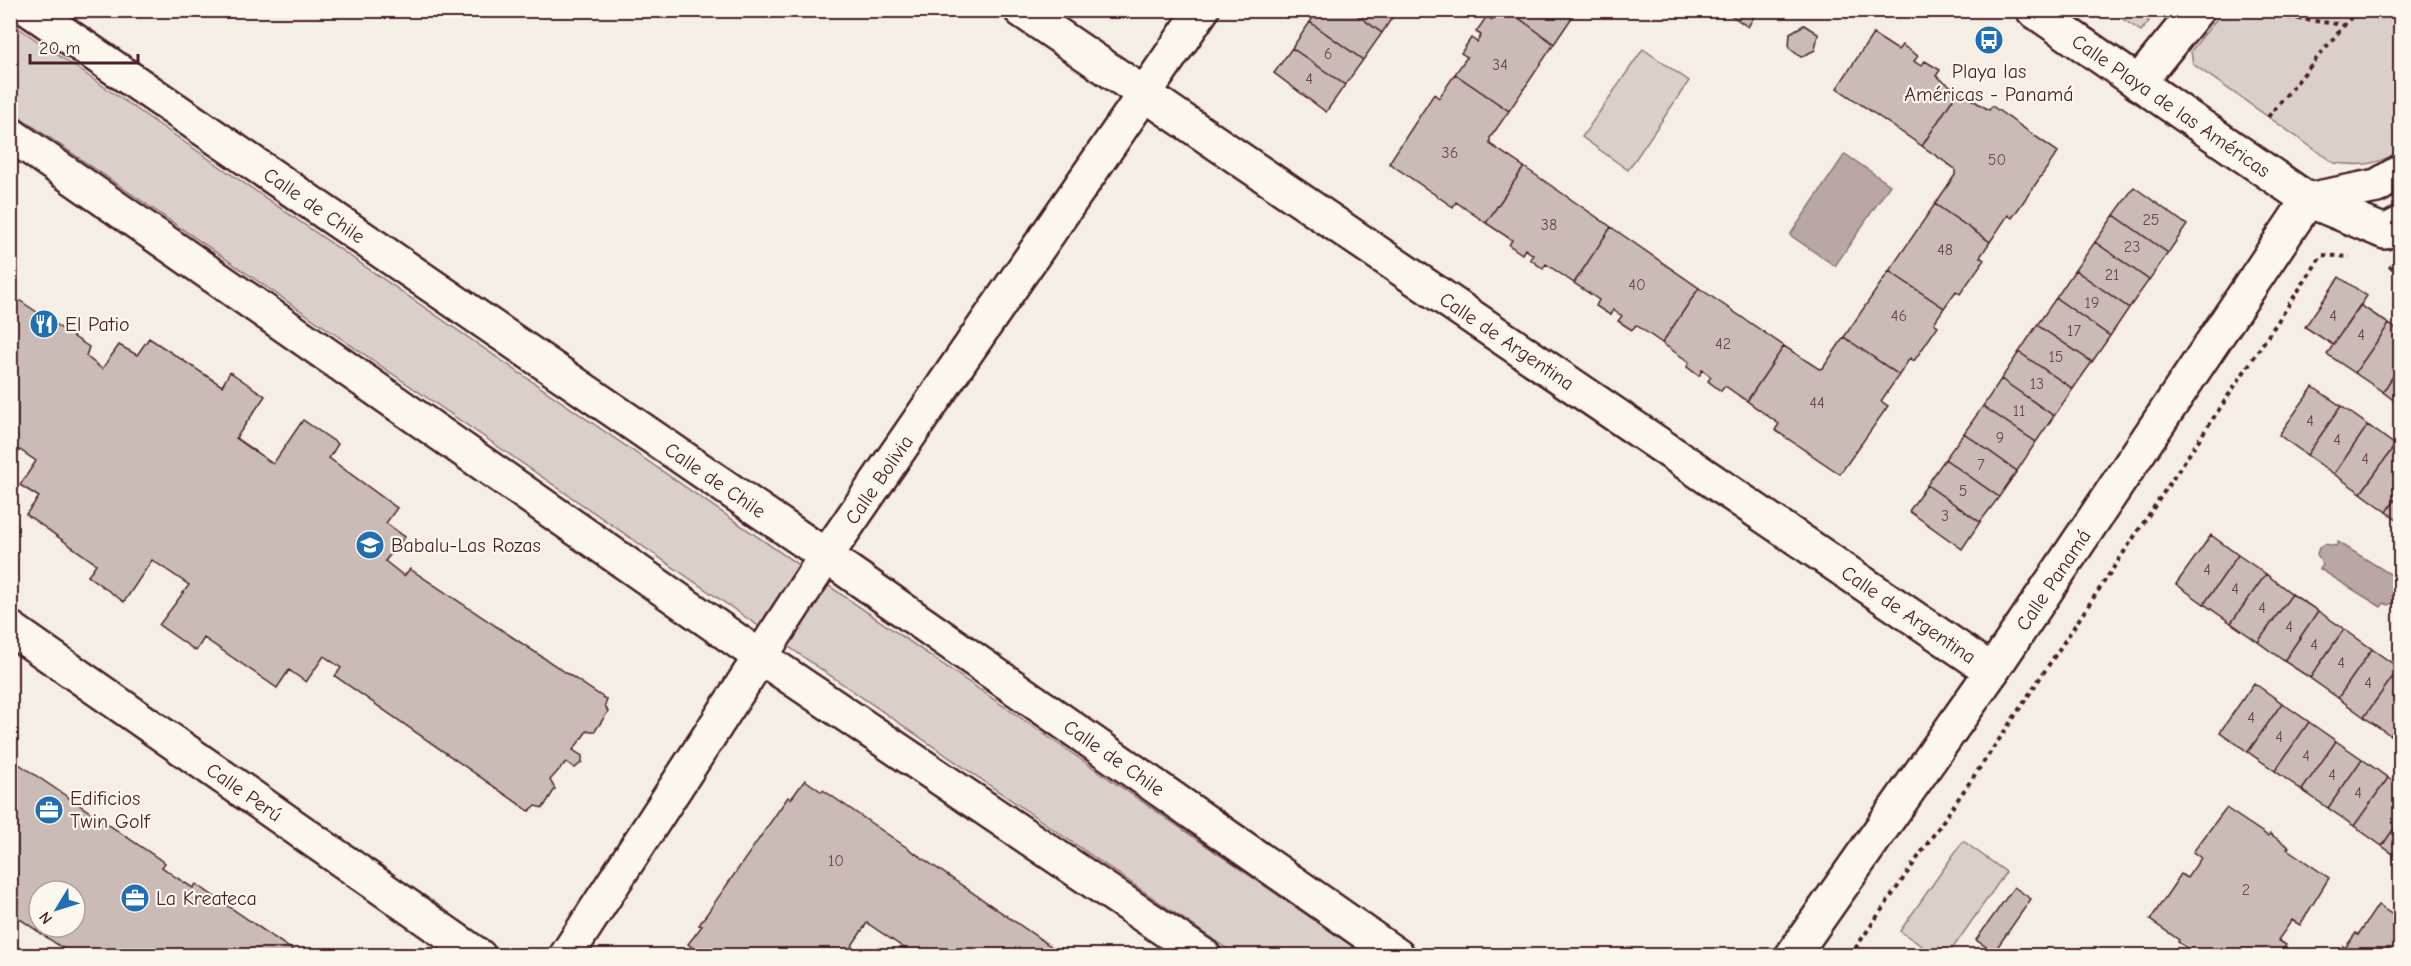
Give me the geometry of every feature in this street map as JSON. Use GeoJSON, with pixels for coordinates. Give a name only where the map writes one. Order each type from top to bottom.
{"type":"FeatureCollection","features":[{"type":"Feature","properties":{"kind":"street","name":"Calle de Chile"},"geometry":{"type":"LineString","coordinates":[[30,10],[826,556],[1398,956]]}},
{"type":"Feature","properties":{"kind":"street","name":"Calle de Argentina"},"geometry":{"type":"LineString","coordinates":[[1021,10],[1992,671]]}},
{"type":"Feature","properties":{"kind":"street","name":"Calle Bolivia"},"geometry":{"type":"LineString","coordinates":[[566,956],[826,556],[1202,10]]}},
{"type":"Feature","properties":{"kind":"street","name":"Calle Playa de las Américas"},"geometry":{"type":"LineString","coordinates":[[2033,10],[2308,200],[2385,232],[2400,224]]}},
{"type":"Feature","properties":{"kind":"street"},"geometry":{"type":"LineString","coordinates":[[2138,83],[2187,14]]}},
{"type":"Feature","properties":{"kind":"street"},"geometry":{"type":"LineString","coordinates":[[10,134],[759,657],[1204,956]]}},
{"type":"Feature","properties":{"kind":"street"},"geometry":{"type":"LineString","coordinates":[[2308,200],[2377,186],[2400,172]]}},
{"type":"Feature","properties":{"kind":"street","name":"Calle Panamá"},"geometry":{"type":"LineString","coordinates":[[1792,956],[1992,671],[2308,200]]}},
{"type":"Feature","properties":{"kind":"street","name":"Calle Perú"},"geometry":{"type":"LineString","coordinates":[[10,628],[479,956]]}},
{"type":"Feature","properties":{"kind":"path"},"geometry":{"type":"LineString","coordinates":[[2253,10],[2258,13],[2345,25]]}},
{"type":"Feature","properties":{"kind":"path"},"geometry":{"type":"LineString","coordinates":[[2268,117],[2357,10]]}},
{"type":"Feature","properties":{"kind":"path"},"geometry":{"type":"LineString","coordinates":[[1850,956],[2000,737],[2322,255],[2357,258]]}},
{"type":"Feature","properties":{"kind":"shaded area"},"geometry":{"type":"Polygon","coordinates":[[[2111,11],[2137,11],[2149,21],[2141,31],[2111,11]]]}},
{"type":"Feature","properties":{"kind":"shaded area"},"geometry":{"type":"Polygon","coordinates":[[[2223,11],[2400,11],[2400,149],[2377,162],[2334,163],[2193,64],[2191,51],[2223,11]]]}},
{"type":"Feature","properties":{"kind":"shaded area"},"geometry":{"type":"Polygon","coordinates":[[[10,22],[1365,955],[1236,955],[11,111],[10,22]]]}},
{"type":"Feature","properties":{"kind":"shaded area"},"geometry":{"type":"Polygon","coordinates":[[[1643,49],[1689,81],[1628,170],[1582,137],[1643,49]]]}},
{"type":"Feature","properties":{"kind":"shaded area"},"geometry":{"type":"Polygon","coordinates":[[[1845,154],[1890,185],[1835,266],[1790,235],[1845,154]]]}},
{"type":"Feature","properties":{"kind":"shaded area"},"geometry":{"type":"Polygon","coordinates":[[[2338,542],[2398,579],[2394,585],[2399,589],[2399,600],[2388,605],[2384,603],[2381,607],[2320,569],[2323,565],[2317,554],[2319,548],[2325,544],[2336,546],[2338,542]]]}},
{"type":"Feature","properties":{"kind":"shaded area"},"geometry":{"type":"Polygon","coordinates":[[[1963,841],[2006,872],[1948,955],[1935,955],[1900,931],[1963,841]]]}},
{"type":"Feature","properties":{"kind":"building"},"geometry":{"type":"Polygon","coordinates":[[[1318,10],[1350,10],[1382,33],[1363,60],[1310,22],[1318,10]]]}},
{"type":"Feature","properties":{"kind":"building"},"geometry":{"type":"Polygon","coordinates":[[[1350,10],[1397,10],[1382,33],[1350,10]]]}},
{"type":"Feature","properties":{"kind":"building"},"geometry":{"type":"Polygon","coordinates":[[[1498,10],[1508,10],[1554,44],[1509,111],[1455,74],[1467,57],[1461,53],[1471,38],[1477,42],[1481,35],[1476,32],[1487,16],[1492,20],[1498,10]]]}},
{"type":"Feature","properties":{"kind":"building"},"geometry":{"type":"Polygon","coordinates":[[[1508,10],[1577,10],[1554,44],[1508,10]]]}},
{"type":"Feature","properties":{"kind":"building"},"geometry":{"type":"Polygon","coordinates":[[[1724,10],[1758,10],[1748,27],[1724,10]]]}},
{"type":"Feature","properties":{"kind":"building"},"geometry":{"type":"Polygon","coordinates":[[[1310,22],[1363,60],[1345,85],[1292,48],[1310,22]]]}},
{"type":"Feature","properties":{"kind":"building"},"geometry":{"type":"Polygon","coordinates":[[[1804,25],[1818,34],[1815,50],[1801,57],[1789,48],[1790,33],[1804,25]]]}},
{"type":"Feature","properties":{"kind":"building"},"geometry":{"type":"Polygon","coordinates":[[[1873,34],[1898,50],[1902,45],[1918,56],[1914,61],[1921,66],[1925,61],[1940,70],[1936,76],[1958,91],[1922,146],[1837,88],[1873,34]]]}},
{"type":"Feature","properties":{"kind":"building"},"geometry":{"type":"Polygon","coordinates":[[[1292,48],[1345,85],[1326,112],[1274,73],[1292,48]]]}},
{"type":"Feature","properties":{"kind":"building"},"geometry":{"type":"Polygon","coordinates":[[[1455,74],[1509,111],[1490,138],[1490,144],[1524,167],[1486,223],[1456,202],[1453,207],[1389,163],[1434,94],[1439,98],[1455,74]]]}},
{"type":"Feature","properties":{"kind":"building"},"geometry":{"type":"Polygon","coordinates":[[[1958,91],[1989,110],[1992,106],[2058,152],[2012,218],[2008,215],[1990,242],[1935,204],[1955,175],[1955,169],[1922,146],[1958,91]]]}},
{"type":"Feature","properties":{"kind":"building"},"geometry":{"type":"Polygon","coordinates":[[[1524,167],[1611,227],[1574,283],[1546,264],[1543,269],[1530,259],[1533,255],[1525,249],[1522,254],[1509,245],[1512,240],[1486,223],[1524,167]]]}},
{"type":"Feature","properties":{"kind":"building"},"geometry":{"type":"Polygon","coordinates":[[[2134,187],[2187,225],[2168,253],[2114,215],[2134,187]]]}},
{"type":"Feature","properties":{"kind":"building"},"geometry":{"type":"Polygon","coordinates":[[[1935,204],[1990,242],[1980,257],[1984,260],[1960,294],[1956,291],[1944,308],[1889,271],[1935,204]]]}},
{"type":"Feature","properties":{"kind":"building"},"geometry":{"type":"Polygon","coordinates":[[[2114,215],[2168,253],[2149,280],[2095,242],[2114,215]]]}},
{"type":"Feature","properties":{"kind":"building"},"geometry":{"type":"Polygon","coordinates":[[[1611,227],[1699,288],[1662,343],[1636,325],[1632,330],[1618,321],[1622,316],[1613,310],[1610,315],[1596,306],[1599,300],[1574,283],[1611,227]]]}},
{"type":"Feature","properties":{"kind":"building"},"geometry":{"type":"Polygon","coordinates":[[[2095,242],[2149,280],[2129,308],[2075,270],[2095,242]]]}},
{"type":"Feature","properties":{"kind":"building"},"geometry":{"type":"Polygon","coordinates":[[[2075,270],[2129,308],[2110,336],[2056,298],[2075,270]]]}},
{"type":"Feature","properties":{"kind":"building"},"geometry":{"type":"Polygon","coordinates":[[[1889,271],[1944,308],[1934,323],[1938,326],[1914,361],[1910,358],[1899,375],[1844,337],[1889,271]]]}},
{"type":"Feature","properties":{"kind":"building"},"geometry":{"type":"Polygon","coordinates":[[[2339,277],[2367,296],[2333,345],[2305,327],[2339,277]]]}},
{"type":"Feature","properties":{"kind":"building"},"geometry":{"type":"Polygon","coordinates":[[[1699,288],[1784,346],[1747,401],[1725,386],[1721,391],[1708,381],[1711,377],[1702,370],[1699,376],[1687,367],[1689,362],[1662,343],[1699,288]]]}},
{"type":"Feature","properties":{"kind":"building"},"geometry":{"type":"Polygon","coordinates":[[[10,294],[89,347],[86,356],[102,369],[119,345],[137,355],[149,338],[222,386],[230,372],[265,396],[236,438],[273,464],[303,420],[338,444],[329,458],[397,508],[386,523],[405,537],[385,561],[404,576],[410,569],[607,700],[605,705],[608,712],[595,731],[587,731],[573,750],[582,756],[582,762],[575,768],[566,762],[550,780],[555,789],[543,808],[535,806],[529,811],[335,676],[341,668],[324,656],[306,682],[289,670],[277,688],[204,638],[196,651],[159,625],[189,585],[152,560],[124,602],[88,576],[96,564],[26,514],[39,497],[20,485],[36,461],[20,450],[14,458],[10,455],[10,294]]]}},
{"type":"Feature","properties":{"kind":"building"},"geometry":{"type":"Polygon","coordinates":[[[2056,298],[2110,336],[2092,362],[2037,325],[2056,298]]]}},
{"type":"Feature","properties":{"kind":"building"},"geometry":{"type":"Polygon","coordinates":[[[2360,305],[2389,324],[2355,373],[2327,354],[2360,305]]]}},
{"type":"Feature","properties":{"kind":"building"},"geometry":{"type":"Polygon","coordinates":[[[2389,324],[2400,332],[2400,365],[2383,392],[2355,373],[2389,324]]]}},
{"type":"Feature","properties":{"kind":"building"},"geometry":{"type":"Polygon","coordinates":[[[2037,325],[2092,362],[2073,389],[2019,352],[2037,325]]]}},
{"type":"Feature","properties":{"kind":"building"},"geometry":{"type":"Polygon","coordinates":[[[1844,337],[1899,375],[1881,401],[1888,406],[1840,474],[1775,430],[1779,424],[1747,401],[1784,346],[1819,369],[1823,368],[1844,337]]]}},
{"type":"Feature","properties":{"kind":"building"},"geometry":{"type":"Polygon","coordinates":[[[2019,352],[2073,389],[2054,416],[2001,379],[2019,352]]]}},
{"type":"Feature","properties":{"kind":"building"},"geometry":{"type":"Polygon","coordinates":[[[2400,365],[2400,405],[2383,392],[2400,365]]]}},
{"type":"Feature","properties":{"kind":"building"},"geometry":{"type":"Polygon","coordinates":[[[2001,379],[2054,416],[2036,442],[1983,406],[2001,379]]]}},
{"type":"Feature","properties":{"kind":"building"},"geometry":{"type":"Polygon","coordinates":[[[2313,387],[2341,406],[2307,455],[2279,435],[2313,387]]]}},
{"type":"Feature","properties":{"kind":"building"},"geometry":{"type":"Polygon","coordinates":[[[1983,406],[2036,442],[2017,471],[1964,433],[1983,406]]]}},
{"type":"Feature","properties":{"kind":"building"},"geometry":{"type":"Polygon","coordinates":[[[2341,406],[2368,425],[2334,474],[2307,455],[2341,406]]]}},
{"type":"Feature","properties":{"kind":"building"},"geometry":{"type":"Polygon","coordinates":[[[2368,425],[2395,445],[2361,493],[2334,474],[2368,425]]]}},
{"type":"Feature","properties":{"kind":"building"},"geometry":{"type":"Polygon","coordinates":[[[1964,433],[2017,471],[1999,497],[1945,459],[1964,433]]]}},
{"type":"Feature","properties":{"kind":"building"},"geometry":{"type":"Polygon","coordinates":[[[2395,445],[2400,448],[2400,492],[2387,512],[2361,493],[2395,445]]]}},
{"type":"Feature","properties":{"kind":"building"},"geometry":{"type":"Polygon","coordinates":[[[1945,459],[1999,497],[1980,522],[1927,485],[1945,459]]]}},
{"type":"Feature","properties":{"kind":"building"},"geometry":{"type":"Polygon","coordinates":[[[1927,485],[1980,522],[1962,549],[1909,511],[1927,485]]]}},
{"type":"Feature","properties":{"kind":"building"},"geometry":{"type":"Polygon","coordinates":[[[2400,492],[2400,521],[2387,512],[2400,492]]]}},
{"type":"Feature","properties":{"kind":"building"},"geometry":{"type":"Polygon","coordinates":[[[2211,535],[2238,555],[2204,604],[2176,584],[2211,535]]]}},
{"type":"Feature","properties":{"kind":"building"},"geometry":{"type":"Polygon","coordinates":[[[2238,555],[2266,574],[2231,623],[2204,604],[2238,555]]]}},
{"type":"Feature","properties":{"kind":"building"},"geometry":{"type":"Polygon","coordinates":[[[2266,574],[2292,594],[2258,642],[2231,623],[2266,574]]]}},
{"type":"Feature","properties":{"kind":"building"},"geometry":{"type":"Polygon","coordinates":[[[2292,594],[2318,611],[2284,661],[2258,642],[2292,594]]]}},
{"type":"Feature","properties":{"kind":"building"},"geometry":{"type":"Polygon","coordinates":[[[2318,611],[2344,629],[2310,678],[2284,661],[2318,611]]]}},
{"type":"Feature","properties":{"kind":"building"},"geometry":{"type":"Polygon","coordinates":[[[2344,629],[2372,649],[2338,698],[2310,678],[2344,629]]]}},
{"type":"Feature","properties":{"kind":"building"},"geometry":{"type":"Polygon","coordinates":[[[2372,649],[2399,668],[2364,717],[2338,698],[2372,649]]]}},
{"type":"Feature","properties":{"kind":"building"},"geometry":{"type":"Polygon","coordinates":[[[2399,668],[2400,720],[2390,735],[2364,717],[2399,668]]]}},
{"type":"Feature","properties":{"kind":"building"},"geometry":{"type":"Polygon","coordinates":[[[2254,683],[2282,703],[2248,752],[2220,732],[2254,683]]]}},
{"type":"Feature","properties":{"kind":"building"},"geometry":{"type":"Polygon","coordinates":[[[2282,703],[2309,722],[2275,771],[2248,752],[2282,703]]]}},
{"type":"Feature","properties":{"kind":"building"},"geometry":{"type":"Polygon","coordinates":[[[2400,720],[2400,742],[2390,735],[2400,720]]]}},
{"type":"Feature","properties":{"kind":"building"},"geometry":{"type":"Polygon","coordinates":[[[2309,722],[2336,741],[2302,790],[2275,771],[2309,722]]]}},
{"type":"Feature","properties":{"kind":"building"},"geometry":{"type":"Polygon","coordinates":[[[2336,741],[2362,759],[2328,808],[2302,790],[2336,741]]]}},
{"type":"Feature","properties":{"kind":"building","name":"Edificios Twin Golf"},"geometry":{"type":"Polygon","coordinates":[[[10,758],[165,863],[162,867],[177,878],[193,888],[196,884],[301,956],[74,956],[49,939],[87,939],[87,879],[27,879],[27,924],[10,912],[10,758]]]}},
{"type":"Feature","properties":{"kind":"building"},"geometry":{"type":"Polygon","coordinates":[[[2362,759],[2388,778],[2354,826],[2328,808],[2362,759]]]}},
{"type":"Feature","properties":{"kind":"building"},"geometry":{"type":"Polygon","coordinates":[[[2388,778],[2400,786],[2400,819],[2382,846],[2354,826],[2388,778]]]}},
{"type":"Feature","properties":{"kind":"building"},"geometry":{"type":"Polygon","coordinates":[[[805,780],[822,792],[823,790],[1065,956],[916,956],[867,923],[845,956],[698,956],[694,952],[696,950],[688,944],[702,926],[699,925],[788,797],[791,799],[805,780]]]}},
{"type":"Feature","properties":{"kind":"building"},"geometry":{"type":"Polygon","coordinates":[[[2226,808],[2268,836],[2270,834],[2289,847],[2287,849],[2329,878],[2300,925],[2292,920],[2278,940],[2286,945],[2279,956],[2191,956],[2193,952],[2150,920],[2181,874],[2187,878],[2201,858],[2193,852],[2226,808]]]}},
{"type":"Feature","properties":{"kind":"building"},"geometry":{"type":"Polygon","coordinates":[[[2400,819],[2400,859],[2382,846],[2400,819]]]}},
{"type":"Feature","properties":{"kind":"building"},"geometry":{"type":"Polygon","coordinates":[[[2014,887],[2031,899],[1994,952],[1976,940],[2014,887]]]}},
{"type":"Feature","properties":{"kind":"building"},"geometry":{"type":"Polygon","coordinates":[[[2378,905],[2400,920],[2400,956],[2336,956],[2356,933],[2358,935],[2378,905]]]}},
{"type":"Feature","properties":{"kind":"place","name":"Playa las Américas - Panamá"},"geometry":{"type":"Point","coordinates":[1989,40]}},
{"type":"Feature","properties":{"kind":"place","name":"El Patio"},"geometry":{"type":"Point","coordinates":[44,324]}},
{"type":"Feature","properties":{"kind":"place","name":"Babalu-Las Rozas"},"geometry":{"type":"Point","coordinates":[370,545]}},
{"type":"Feature","properties":{"kind":"place","name":"Edificios Twin Golf"},"geometry":{"type":"Point","coordinates":[49,810]}},
{"type":"Feature","properties":{"kind":"place","name":"La Kreateca"},"geometry":{"type":"Point","coordinates":[135,898]}}]}
